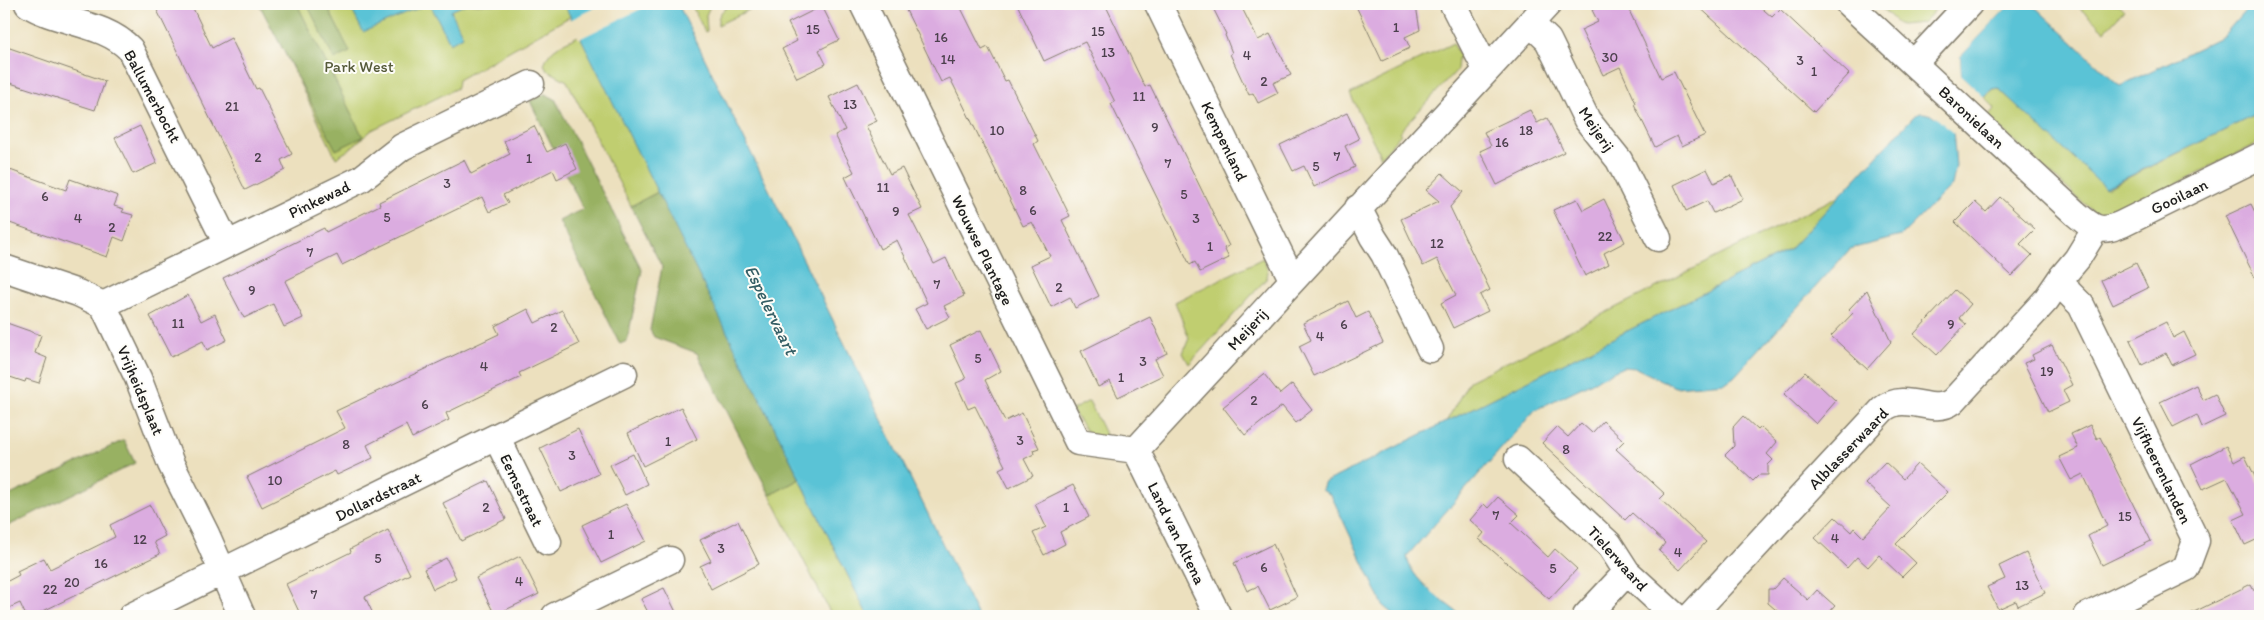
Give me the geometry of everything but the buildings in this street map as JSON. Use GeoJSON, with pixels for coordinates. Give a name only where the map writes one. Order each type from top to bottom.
{"type":"FeatureCollection","features":[{"type":"Feature","properties":{"kind":"street","name":"Ballumerbocht"},"geometry":{"type":"LineString","coordinates":[[28,4],[104,33],[125,43],[130,49],[227,244]]}},
{"type":"Feature","properties":{"kind":"street","name":"Wouwse Plantage"},"geometry":{"type":"LineString","coordinates":[[863,4],[1078,442],[1136,450]]}},
{"type":"Feature","properties":{"kind":"street","name":"Kempenland"},"geometry":{"type":"LineString","coordinates":[[1158,4],[1292,279]]}},
{"type":"Feature","properties":{"kind":"street"},"geometry":{"type":"LineString","coordinates":[[1454,4],[1486,69]]}},
{"type":"Feature","properties":{"kind":"street","name":"Meijerij"},"geometry":{"type":"LineString","coordinates":[[1136,450],[1548,4]]}},
{"type":"Feature","properties":{"kind":"street","name":"Baronielaan"},"geometry":{"type":"LineString","coordinates":[[1849,4],[2075,213],[2096,228]]}},
{"type":"Feature","properties":{"kind":"street"},"geometry":{"type":"LineString","coordinates":[[1914,64],[1969,4]]}},
{"type":"Feature","properties":{"kind":"street","name":"Meijerij"},"geometry":{"type":"LineString","coordinates":[[1530,23],[1548,40],[1587,120],[1619,160],[1658,238]]}},
{"type":"Feature","properties":{"kind":"street","name":"Pinkewad"},"geometry":{"type":"LineString","coordinates":[[103,305],[361,179],[402,147],[531,84]]}},
{"type":"Feature","properties":{"kind":"street","name":"Gooilaan"},"geometry":{"type":"LineString","coordinates":[[2096,228],[2105,230],[2122,224],[2260,156]]}},
{"type":"Feature","properties":{"kind":"street"},"geometry":{"type":"LineString","coordinates":[[1358,208],[1372,237],[1384,254],[1430,349]]}},
{"type":"Feature","properties":{"kind":"street","name":"Alblasserwaard"},"geometry":{"type":"LineString","coordinates":[[1691,616],[1886,406],[1901,401],[1934,406],[1950,404],[2046,300],[2077,259],[2096,228]]}},
{"type":"Feature","properties":{"kind":"street"},"geometry":{"type":"LineString","coordinates":[[4,268],[78,293],[103,305]]}},
{"type":"Feature","properties":{"kind":"street","name":"Vijfheerenlanden"},"geometry":{"type":"LineString","coordinates":[[2061,278],[2068,292],[2081,305],[2196,541],[2186,568],[2088,616]]}},
{"type":"Feature","properties":{"kind":"street","name":"Vrijheidsplaat"},"geometry":{"type":"LineString","coordinates":[[103,305],[138,378],[171,464],[206,534],[242,616]]}},
{"type":"Feature","properties":{"kind":"street","name":"Dollardstraat"},"geometry":{"type":"LineString","coordinates":[[132,616],[624,374]]}},
{"type":"Feature","properties":{"kind":"street","name":"Eemsstraat"},"geometry":{"type":"LineString","coordinates":[[497,438],[548,542]]}},
{"type":"Feature","properties":{"kind":"street","name":"Land van Altena"},"geometry":{"type":"LineString","coordinates":[[1136,450],[1218,616]]}},
{"type":"Feature","properties":{"kind":"street","name":"Tielerwaard"},"geometry":{"type":"LineString","coordinates":[[1518,459],[1609,544],[1627,572],[1675,616]]}},
{"type":"Feature","properties":{"kind":"street"},"geometry":{"type":"LineString","coordinates":[[555,616],[588,609],[670,560]]}},
{"type":"Feature","properties":{"kind":"street"},"geometry":{"type":"LineString","coordinates":[[1586,616],[1627,572]]}},
{"type":"Feature","properties":{"kind":"green space"},"geometry":{"type":"Polygon","coordinates":[[[259,4],[297,4],[363,137],[336,150],[259,4]]]}},
{"type":"Feature","properties":{"kind":"green space","name":"Park West"},"geometry":{"type":"Polygon","coordinates":[[[261,4],[564,4],[571,16],[458,80],[457,88],[372,130],[336,158],[261,4]]]}},
{"type":"Feature","properties":{"kind":"green space"},"geometry":{"type":"Polygon","coordinates":[[[307,4],[326,4],[350,52],[334,59],[307,4]]]}},
{"type":"Feature","properties":{"kind":"green space"},"geometry":{"type":"Polygon","coordinates":[[[691,4],[711,4],[706,15],[707,31],[705,32],[691,4]]]}},
{"type":"Feature","properties":{"kind":"green space"},"geometry":{"type":"Polygon","coordinates":[[[732,4],[761,4],[718,25],[720,14],[732,4]]]}},
{"type":"Feature","properties":{"kind":"green space"},"geometry":{"type":"Polygon","coordinates":[[[1877,4],[1936,4],[1938,7],[1923,23],[1900,25],[1877,4]]]}},
{"type":"Feature","properties":{"kind":"green space"},"geometry":{"type":"Polygon","coordinates":[[[2077,4],[2118,4],[2124,10],[2105,31],[2077,4]]]}},
{"type":"Feature","properties":{"kind":"green space"},"geometry":{"type":"Polygon","coordinates":[[[580,35],[658,192],[631,206],[567,81],[547,70],[544,64],[554,49],[580,35]]]}},
{"type":"Feature","properties":{"kind":"green space"},"geometry":{"type":"Polygon","coordinates":[[[1453,43],[1461,58],[1458,58],[1457,70],[1399,132],[1401,134],[1381,157],[1350,94],[1453,43]]]}},
{"type":"Feature","properties":{"kind":"green space"},"geometry":{"type":"Polygon","coordinates":[[[1998,88],[2107,188],[2260,113],[2260,142],[2120,212],[2108,215],[2096,214],[1987,117],[1995,108],[1985,98],[1992,89],[1998,88]]]}},
{"type":"Feature","properties":{"kind":"green space"},"geometry":{"type":"Polygon","coordinates":[[[545,94],[555,99],[642,270],[627,341],[620,344],[559,221],[583,209],[530,101],[545,94]]]}},
{"type":"Feature","properties":{"kind":"green space"},"geometry":{"type":"Polygon","coordinates":[[[658,192],[800,479],[770,495],[697,353],[654,337],[650,330],[662,267],[631,206],[658,192]]]}},
{"type":"Feature","properties":{"kind":"green space"},"geometry":{"type":"Polygon","coordinates":[[[1841,195],[1789,250],[1446,422],[1469,381],[1841,195]]]}},
{"type":"Feature","properties":{"kind":"green space"},"geometry":{"type":"Polygon","coordinates":[[[1263,258],[1268,271],[1267,278],[1189,364],[1183,353],[1189,338],[1175,302],[1263,258]]]}},
{"type":"Feature","properties":{"kind":"green space"},"geometry":{"type":"Polygon","coordinates":[[[1089,401],[1107,438],[1088,434],[1072,410],[1089,401]]]}},
{"type":"Feature","properties":{"kind":"green space"},"geometry":{"type":"Polygon","coordinates":[[[124,440],[135,463],[4,528],[4,498],[124,440]]]}},
{"type":"Feature","properties":{"kind":"green space"},"geometry":{"type":"Polygon","coordinates":[[[800,479],[868,616],[832,616],[770,495],[800,479]]]}},
{"type":"Feature","properties":{"kind":"water"},"geometry":{"type":"Polygon","coordinates":[[[349,4],[428,4],[363,32],[349,4]]]}},
{"type":"Feature","properties":{"kind":"water"},"geometry":{"type":"Polygon","coordinates":[[[430,4],[466,4],[451,11],[463,36],[450,43],[430,4]]]}},
{"type":"Feature","properties":{"kind":"water","name":"Espelervaart"},"geometry":{"type":"Polygon","coordinates":[[[564,4],[678,4],[978,616],[868,616],[564,4]]]}},
{"type":"Feature","properties":{"kind":"water"},"geometry":{"type":"Polygon","coordinates":[[[2010,4],[2032,4],[2120,86],[2223,36],[2251,4],[2260,4],[2260,113],[2105,188],[1998,88],[1992,89],[1984,98],[1961,75],[1960,57],[2010,4]]]}},
{"type":"Feature","properties":{"kind":"water"},"geometry":{"type":"Polygon","coordinates":[[[1921,113],[1934,116],[1953,130],[1956,166],[1952,185],[1901,236],[1850,249],[1734,377],[1725,383],[1675,387],[1636,368],[1623,367],[1535,410],[1407,556],[1409,565],[1421,581],[1462,616],[1396,616],[1383,605],[1331,495],[1322,490],[1324,483],[1789,250],[1915,115],[1921,113]]]}},
{"type":"Feature","properties":{"kind":"pier"},"geometry":{"type":"Polygon","coordinates":[[[602,4],[651,4],[579,39],[570,20],[602,4]]]}},
{"type":"Feature","properties":{"kind":"pier"},"geometry":{"type":"Polygon","coordinates":[[[2007,4],[2010,4],[1960,57],[1961,75],[1986,99],[1984,100],[1959,77],[1958,56],[2007,4]]]}},
{"type":"Feature","properties":{"kind":"pier"},"geometry":{"type":"Polygon","coordinates":[[[1929,111],[1944,118],[1955,128],[1956,136],[1929,111]]]}}]}
